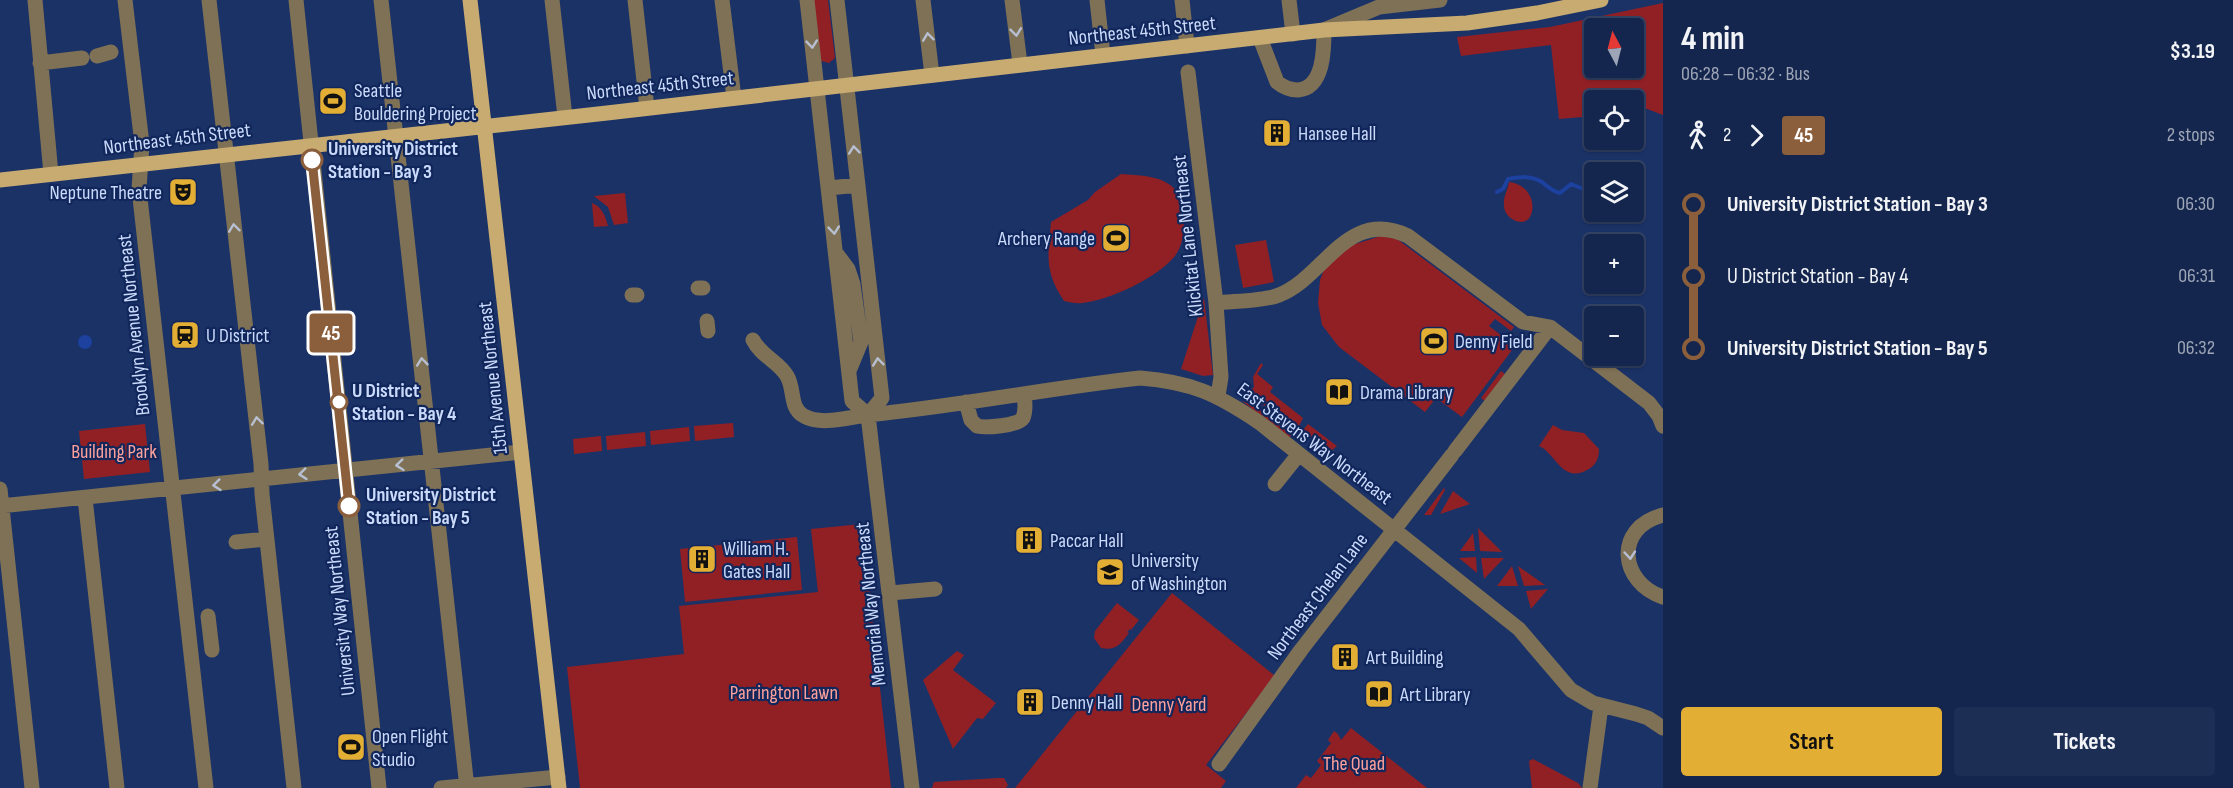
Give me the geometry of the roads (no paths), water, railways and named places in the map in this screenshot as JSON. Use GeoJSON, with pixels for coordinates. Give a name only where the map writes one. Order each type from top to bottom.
{"type":"FeatureCollection","features":[{"type":"Feature","properties":{"kind":"main road","name":"15th Avenue Northeast"},"geometry":{"type":"LineString","coordinates":[[470,0],[558,782]]}},
{"type":"Feature","properties":{"kind":"main road","name":"Northeast 45th Street"},"geometry":{"type":"LineString","coordinates":[[0,180],[1293,33],[1467,22],[1537,13],[1601,0]]}},
{"type":"Feature","properties":{"kind":"street"},"geometry":{"type":"LineString","coordinates":[[35,0],[51,174]]}},
{"type":"Feature","properties":{"kind":"street","name":"Brooklyn Avenue Northeast"},"geometry":{"type":"LineString","coordinates":[[125,0],[142,144],[139,189],[206,788]]}},
{"type":"Feature","properties":{"kind":"street"},"geometry":{"type":"LineString","coordinates":[[209,0],[260,453],[294,788]]}},
{"type":"Feature","properties":{"kind":"street","name":"University Way Northeast"},"geometry":{"type":"LineString","coordinates":[[296,0],[379,788]]}},
{"type":"Feature","properties":{"kind":"street"},"geometry":{"type":"LineString","coordinates":[[381,0],[467,787]]}},
{"type":"Feature","properties":{"kind":"street"},"geometry":{"type":"LineString","coordinates":[[552,0],[565,117]]}},
{"type":"Feature","properties":{"kind":"street"},"geometry":{"type":"LineString","coordinates":[[635,0],[647,108]]}},
{"type":"Feature","properties":{"kind":"street"},"geometry":{"type":"LineString","coordinates":[[722,0],[734,98]]}},
{"type":"Feature","properties":{"kind":"street"},"geometry":{"type":"LineString","coordinates":[[807,0],[829,188],[858,185]]}},
{"type":"Feature","properties":{"kind":"street"},"geometry":{"type":"LineString","coordinates":[[837,0],[882,398],[868,415]]}},
{"type":"Feature","properties":{"kind":"street"},"geometry":{"type":"LineString","coordinates":[[923,0],[932,75]]}},
{"type":"Feature","properties":{"kind":"street"},"geometry":{"type":"LineString","coordinates":[[1012,0],[1020,64]]}},
{"type":"Feature","properties":{"kind":"street"},"geometry":{"type":"LineString","coordinates":[[1097,0],[1103,55]]}},
{"type":"Feature","properties":{"kind":"street"},"geometry":{"type":"LineString","coordinates":[[1182,0],[1187,46]]}},
{"type":"Feature","properties":{"kind":"street"},"geometry":{"type":"LineString","coordinates":[[1289,0],[1293,33]]}},
{"type":"Feature","properties":{"kind":"street","name":"Northeast 45th Street"},"geometry":{"type":"LineString","coordinates":[[1324,30],[1378,6],[1440,0]]}},
{"type":"Feature","properties":{"kind":"street"},"geometry":{"type":"LineString","coordinates":[[1260,38],[1276,82],[1282,87],[1299,90],[1312,84],[1316,78],[1321,66],[1324,30]]}},
{"type":"Feature","properties":{"kind":"street"},"geometry":{"type":"LineString","coordinates":[[40,63],[96,56]]}},
{"type":"Feature","properties":{"kind":"street","name":"Klickitat Lane Northeast"},"geometry":{"type":"LineString","coordinates":[[1188,72],[1215,303],[1221,377],[1218,396]]}},
{"type":"Feature","properties":{"kind":"street","name":"Memorial Way Northeast"},"geometry":{"type":"LineString","coordinates":[[829,188],[836,253],[848,269],[853,284],[861,342],[849,371],[852,401],[868,415],[912,788]]}},
{"type":"Feature","properties":{"kind":"street"},"geometry":{"type":"LineString","coordinates":[[1215,303],[1278,296],[1312,273],[1344,241],[1358,234],[1389,229],[1408,236],[1523,322],[1550,327],[1649,403],[1663,426]]}},
{"type":"Feature","properties":{"kind":"street","name":"Northeast Chelan Lane"},"geometry":{"type":"LineString","coordinates":[[1219,764],[1301,650],[1550,327]]}},
{"type":"Feature","properties":{"kind":"street","name":"East Stevens Way Northeast"},"geometry":{"type":"LineString","coordinates":[[753,340],[757,347],[788,376],[794,404],[800,413],[809,418],[838,419],[1140,378],[1175,381],[1218,396],[1260,423],[1519,629],[1571,690],[1583,699],[1648,718],[1663,728]]}},
{"type":"Feature","properties":{"kind":"street"},"geometry":{"type":"LineString","coordinates":[[966,402],[971,420],[977,426],[1016,423],[1023,418],[1024,394]]}},
{"type":"Feature","properties":{"kind":"street"},"geometry":{"type":"LineString","coordinates":[[1,506],[173,490],[521,452]]}},
{"type":"Feature","properties":{"kind":"street"},"geometry":{"type":"LineString","coordinates":[[1275,484],[1299,454]]}},
{"type":"Feature","properties":{"kind":"street"},"geometry":{"type":"LineString","coordinates":[[0,489],[32,788]]}},
{"type":"Feature","properties":{"kind":"street"},"geometry":{"type":"LineString","coordinates":[[85,498],[117,788]]}},
{"type":"Feature","properties":{"kind":"street"},"geometry":{"type":"LineString","coordinates":[[1663,515],[1649,519],[1633,533],[1629,540],[1631,568],[1640,585],[1663,597]]}},
{"type":"Feature","properties":{"kind":"street"},"geometry":{"type":"LineString","coordinates":[[236,542],[267,538]]}},
{"type":"Feature","properties":{"kind":"street"},"geometry":{"type":"LineString","coordinates":[[890,593],[935,589]]}},
{"type":"Feature","properties":{"kind":"street"},"geometry":{"type":"LineString","coordinates":[[208,616],[212,650]]}},
{"type":"Feature","properties":{"kind":"street"},"geometry":{"type":"LineString","coordinates":[[1590,788],[1601,706]]}},
{"type":"Feature","properties":{"kind":"street"},"geometry":{"type":"LineString","coordinates":[[441,788],[558,782]]}},
{"type":"Feature","properties":{"kind":"water"},"geometry":{"type":"Polygon","coordinates":[[[82,335],[88,335],[92,342],[88,349],[82,349],[78,345],[78,339],[82,335]]]}},
{"type":"Feature","properties":{"kind":"waterway"},"geometry":{"type":"LineString","coordinates":[[1497,192],[1503,189],[1508,179],[1525,177],[1534,178],[1560,193],[1571,184],[1584,189]]}},
{"type":"Feature","properties":{"kind":"place","name":"Seattle Bouldering Project"},"geometry":{"type":"Point","coordinates":[333,101]}},
{"type":"Feature","properties":{"kind":"place","name":"Hansee Hall"},"geometry":{"type":"Point","coordinates":[1277,133]}},
{"type":"Feature","properties":{"kind":"place","name":"University District Station - Bay 3"},"geometry":{"type":"Point","coordinates":[312,160]}},
{"type":"Feature","properties":{"kind":"place","name":"Neptune Theatre"},"geometry":{"type":"Point","coordinates":[183,192]}},
{"type":"Feature","properties":{"kind":"place","name":"Archery Range"},"geometry":{"type":"Point","coordinates":[1116,238]}},
{"type":"Feature","properties":{"kind":"place","name":"U District"},"geometry":{"type":"Point","coordinates":[185,335]}},
{"type":"Feature","properties":{"kind":"place","name":"Denny Field"},"geometry":{"type":"Point","coordinates":[1434,341]}},
{"type":"Feature","properties":{"kind":"place","name":"Drama Library"},"geometry":{"type":"Point","coordinates":[1339,392]}},
{"type":"Feature","properties":{"kind":"place","name":"U District Station - Bay 4"},"geometry":{"type":"Point","coordinates":[339,402]}},
{"type":"Feature","properties":{"kind":"place","name":"University District Station - Bay 5"},"geometry":{"type":"Point","coordinates":[349,506]}},
{"type":"Feature","properties":{"kind":"place","name":"Paccar Hall"},"geometry":{"type":"Point","coordinates":[1029,540]}},
{"type":"Feature","properties":{"kind":"place","name":"William H. Gates Hall"},"geometry":{"type":"Point","coordinates":[702,559]}},
{"type":"Feature","properties":{"kind":"place","name":"University of Washington"},"geometry":{"type":"Point","coordinates":[1110,572]}},
{"type":"Feature","properties":{"kind":"place","name":"Art Building"},"geometry":{"type":"Point","coordinates":[1345,657]}},
{"type":"Feature","properties":{"kind":"place","name":"Art Library"},"geometry":{"type":"Point","coordinates":[1379,694]}},
{"type":"Feature","properties":{"kind":"place","name":"Denny Hall"},"geometry":{"type":"Point","coordinates":[1030,702]}},
{"type":"Feature","properties":{"kind":"place","name":"Open Flight Studio"},"geometry":{"type":"Point","coordinates":[351,747]}},
{"type":"Feature","properties":{"kind":"park label","name":"Building Park"},"geometry":{"type":"Point","coordinates":[114,451]}},
{"type":"Feature","properties":{"kind":"park label","name":"Parrington Lawn"},"geometry":{"type":"Point","coordinates":[784,692]}},
{"type":"Feature","properties":{"kind":"park label","name":"Denny Yard"},"geometry":{"type":"Point","coordinates":[1169,704]}},
{"type":"Feature","properties":{"kind":"park label","name":"The Quad"},"geometry":{"type":"Point","coordinates":[1354,763]}}]}
